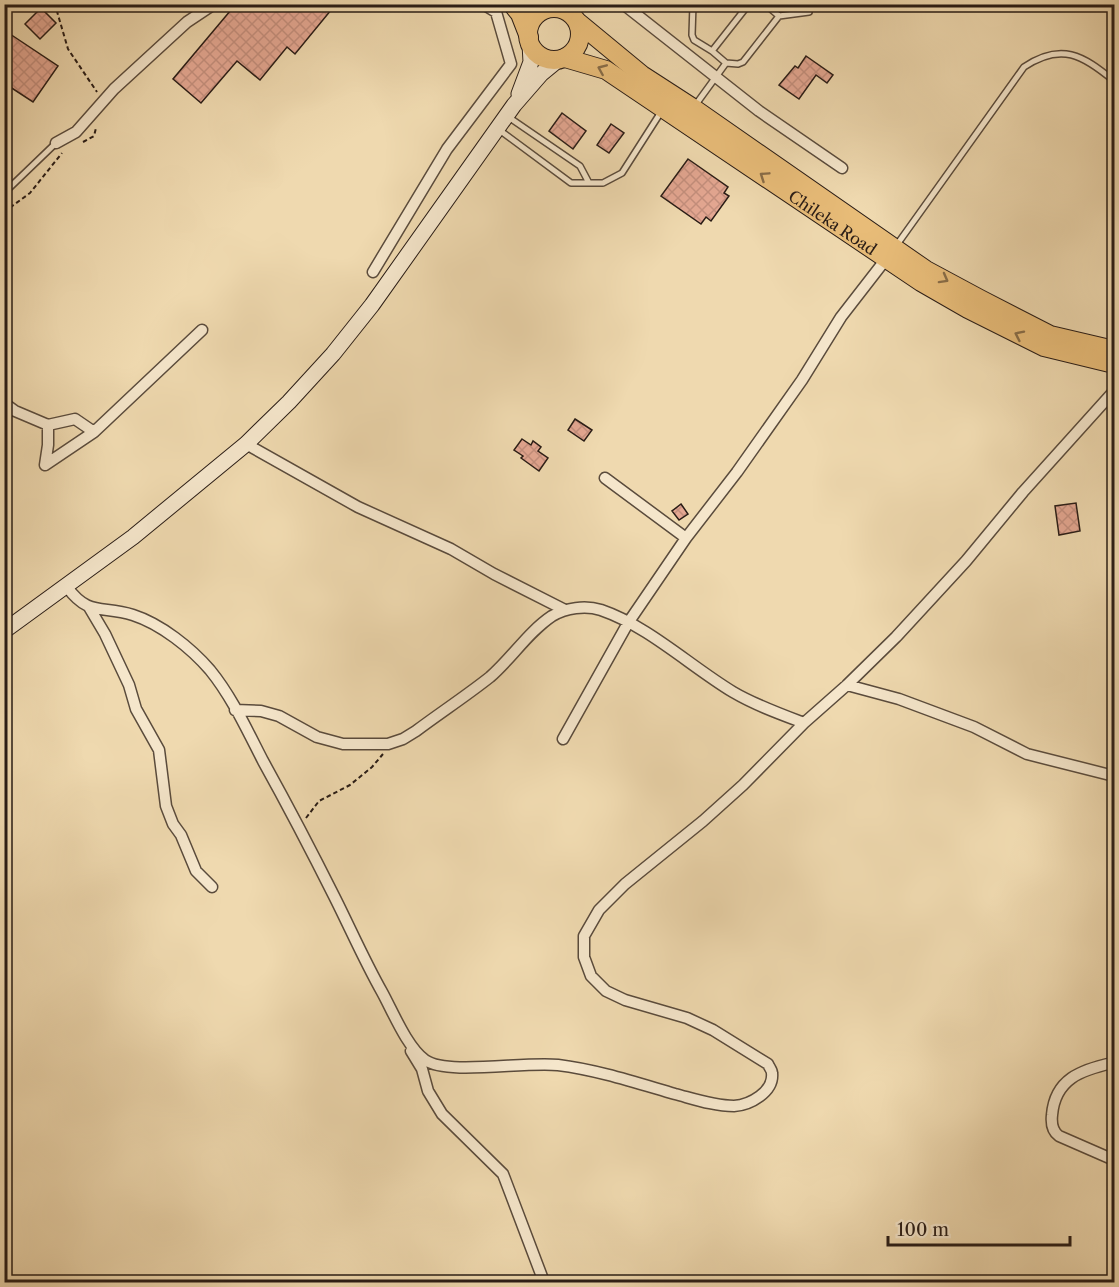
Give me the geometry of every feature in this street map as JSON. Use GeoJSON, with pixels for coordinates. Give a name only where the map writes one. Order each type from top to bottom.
{"type":"FeatureCollection","features":[{"type":"Feature","properties":{"kind":"highway"},"geometry":{"type":"LineString","coordinates":[[512,4],[520,14],[529,41]]}},
{"type":"Feature","properties":{"kind":"highway","name":"Chileka Road"},"geometry":{"type":"LineString","coordinates":[[891,253],[606,70],[561,59],[551,60],[539,55],[529,41],[530,24],[533,18],[544,9],[555,6],[570,13],[642,75],[693,108],[891,253],[921,282],[968,309],[1044,347],[1114,364]]}},
{"type":"Feature","properties":{"kind":"highway"},"geometry":{"type":"LineString","coordinates":[[561,59],[571,54],[579,43],[579,23]]}},
{"type":"Feature","properties":{"kind":"highway"},"geometry":{"type":"LineString","coordinates":[[891,253],[1050,335],[1114,350]]}},
{"type":"Feature","properties":{"kind":"main road"},"geometry":{"type":"LineString","coordinates":[[511,110],[531,62],[529,41]]}},
{"type":"Feature","properties":{"kind":"main road"},"geometry":{"type":"LineString","coordinates":[[4,631],[133,537],[246,444],[289,402],[333,354],[365,313],[511,110],[541,74],[561,59]]}},
{"type":"Feature","properties":{"kind":"street"},"geometry":{"type":"LineString","coordinates":[[59,148],[103,101],[187,22],[214,4]]}},
{"type":"Feature","properties":{"kind":"street"},"geometry":{"type":"LineString","coordinates":[[373,272],[447,149],[511,64],[496,12],[483,4]]}},
{"type":"Feature","properties":{"kind":"street"},"geometry":{"type":"LineString","coordinates":[[622,4],[716,78],[842,168]]}},
{"type":"Feature","properties":{"kind":"street"},"geometry":{"type":"LineString","coordinates":[[562,739],[628,623],[686,538],[737,472],[802,380],[841,317],[891,253]]}},
{"type":"Feature","properties":{"kind":"street"},"geometry":{"type":"LineString","coordinates":[[48,425],[45,465],[94,432],[202,330]]}},
{"type":"Feature","properties":{"kind":"street"},"geometry":{"type":"LineString","coordinates":[[67,587],[82,604],[134,616],[159,628],[189,650],[209,669],[236,710],[299,828],[366,963],[409,1042],[419,1055],[438,1066],[451,1068],[530,1063],[569,1066],[724,1105],[737,1106],[749,1103],[762,1095],[769,1086],[772,1073],[768,1064],[713,1029],[677,1015],[625,1000],[606,991],[591,976],[584,957],[584,936],[598,910],[625,884],[743,785],[933,598],[1023,492],[1114,391]]}},
{"type":"Feature","properties":{"kind":"street"},"geometry":{"type":"LineString","coordinates":[[4,403],[15,411],[48,425],[75,419],[94,432]]}},
{"type":"Feature","properties":{"kind":"street"},"geometry":{"type":"LineString","coordinates":[[246,444],[358,507],[450,549],[565,610]]}},
{"type":"Feature","properties":{"kind":"street"},"geometry":{"type":"LineString","coordinates":[[606,478],[686,538]]}},
{"type":"Feature","properties":{"kind":"street"},"geometry":{"type":"LineString","coordinates":[[90,607],[129,685],[136,709],[159,750],[166,806],[173,824],[181,835],[196,871],[212,887]]}},
{"type":"Feature","properties":{"kind":"street"},"geometry":{"type":"LineString","coordinates":[[236,710],[261,711],[279,716],[327,741],[343,744],[388,744],[416,731],[472,690],[507,661],[543,624],[565,610],[582,607],[600,609],[628,623],[733,692],[804,723]]}},
{"type":"Feature","properties":{"kind":"street"},"geometry":{"type":"LineString","coordinates":[[847,685],[899,699],[974,727],[1028,754],[1114,776]]}},
{"type":"Feature","properties":{"kind":"street"},"geometry":{"type":"LineString","coordinates":[[409,1042],[411,1054],[422,1069],[428,1091],[442,1114],[503,1174],[544,1282]]}},
{"type":"Feature","properties":{"kind":"street"},"geometry":{"type":"LineString","coordinates":[[1112,1062],[1089,1068],[1064,1083],[1055,1098],[1051,1118],[1054,1133],[1114,1160]]}},
{"type":"Feature","properties":{"kind":"lane"},"geometry":{"type":"LineString","coordinates":[[646,8],[662,4]]}},
{"type":"Feature","properties":{"kind":"lane"},"geometry":{"type":"LineString","coordinates":[[693,4],[692,35],[694,40],[726,63],[738,64],[743,62],[779,16],[809,12]]}},
{"type":"Feature","properties":{"kind":"lane"},"geometry":{"type":"LineString","coordinates":[[712,51],[749,4]]}},
{"type":"Feature","properties":{"kind":"lane"},"geometry":{"type":"LineString","coordinates":[[765,4],[779,16]]}},
{"type":"Feature","properties":{"kind":"lane"},"geometry":{"type":"LineString","coordinates":[[891,253],[1024,68],[1038,58],[1053,54],[1070,54],[1090,62],[1114,81]]}},
{"type":"Feature","properties":{"kind":"lane"},"geometry":{"type":"LineString","coordinates":[[693,108],[726,63]]}},
{"type":"Feature","properties":{"kind":"lane"},"geometry":{"type":"LineString","coordinates":[[497,129],[571,183],[603,183],[622,173],[663,108]]}},
{"type":"Feature","properties":{"kind":"lane"},"geometry":{"type":"LineString","coordinates":[[511,110],[580,166],[589,183]]}},
{"type":"Feature","properties":{"kind":"lane"},"geometry":{"type":"LineString","coordinates":[[4,193],[59,148]]}},
{"type":"Feature","properties":{"kind":"path"},"geometry":{"type":"LineString","coordinates":[[59,4],[56,8],[68,49],[103,101]]}},
{"type":"Feature","properties":{"kind":"path"},"geometry":{"type":"LineString","coordinates":[[83,141],[94,136],[96,127]]}},
{"type":"Feature","properties":{"kind":"path"},"geometry":{"type":"LineString","coordinates":[[4,212],[30,193],[59,148]]}},
{"type":"Feature","properties":{"kind":"path"},"geometry":{"type":"LineString","coordinates":[[299,828],[319,801],[350,785],[365,773],[380,759],[388,744]]}},
{"type":"Feature","properties":{"kind":"building"},"geometry":{"type":"Polygon","coordinates":[[[236,4],[336,4],[295,54],[287,47],[260,80],[237,61],[201,103],[173,79],[236,4]]]}},
{"type":"Feature","properties":{"kind":"building"},"geometry":{"type":"Polygon","coordinates":[[[41,8],[56,23],[40,39],[25,24],[41,8]]]}},
{"type":"Feature","properties":{"kind":"building"},"geometry":{"type":"Polygon","coordinates":[[[4,30],[58,66],[33,102],[4,83],[4,30]]]}},
{"type":"Feature","properties":{"kind":"building"},"geometry":{"type":"Polygon","coordinates":[[[806,56],[833,75],[827,83],[816,75],[799,99],[779,85],[795,66],[798,68],[806,56]]]}},
{"type":"Feature","properties":{"kind":"building"},"geometry":{"type":"Polygon","coordinates":[[[562,113],[586,131],[573,149],[549,131],[562,113]]]}},
{"type":"Feature","properties":{"kind":"building"},"geometry":{"type":"Polygon","coordinates":[[[611,124],[624,133],[609,153],[597,145],[611,124]]]}},
{"type":"Feature","properties":{"kind":"building"},"geometry":{"type":"Polygon","coordinates":[[[688,159],[728,187],[724,193],[729,196],[711,221],[706,217],[701,224],[661,196],[688,159]]]}},
{"type":"Feature","properties":{"kind":"building"},"geometry":{"type":"Polygon","coordinates":[[[575,419],[592,430],[584,441],[568,430],[575,419]]]}},
{"type":"Feature","properties":{"kind":"building"},"geometry":{"type":"Polygon","coordinates":[[[522,439],[531,445],[533,441],[541,447],[538,451],[548,458],[539,471],[514,450],[522,439]]]}},
{"type":"Feature","properties":{"kind":"building"},"geometry":{"type":"Polygon","coordinates":[[[1076,503],[1080,531],[1059,535],[1055,506],[1076,503]]]}},
{"type":"Feature","properties":{"kind":"building"},"geometry":{"type":"Polygon","coordinates":[[[681,504],[688,514],[679,520],[672,511],[681,504]]]}}]}
